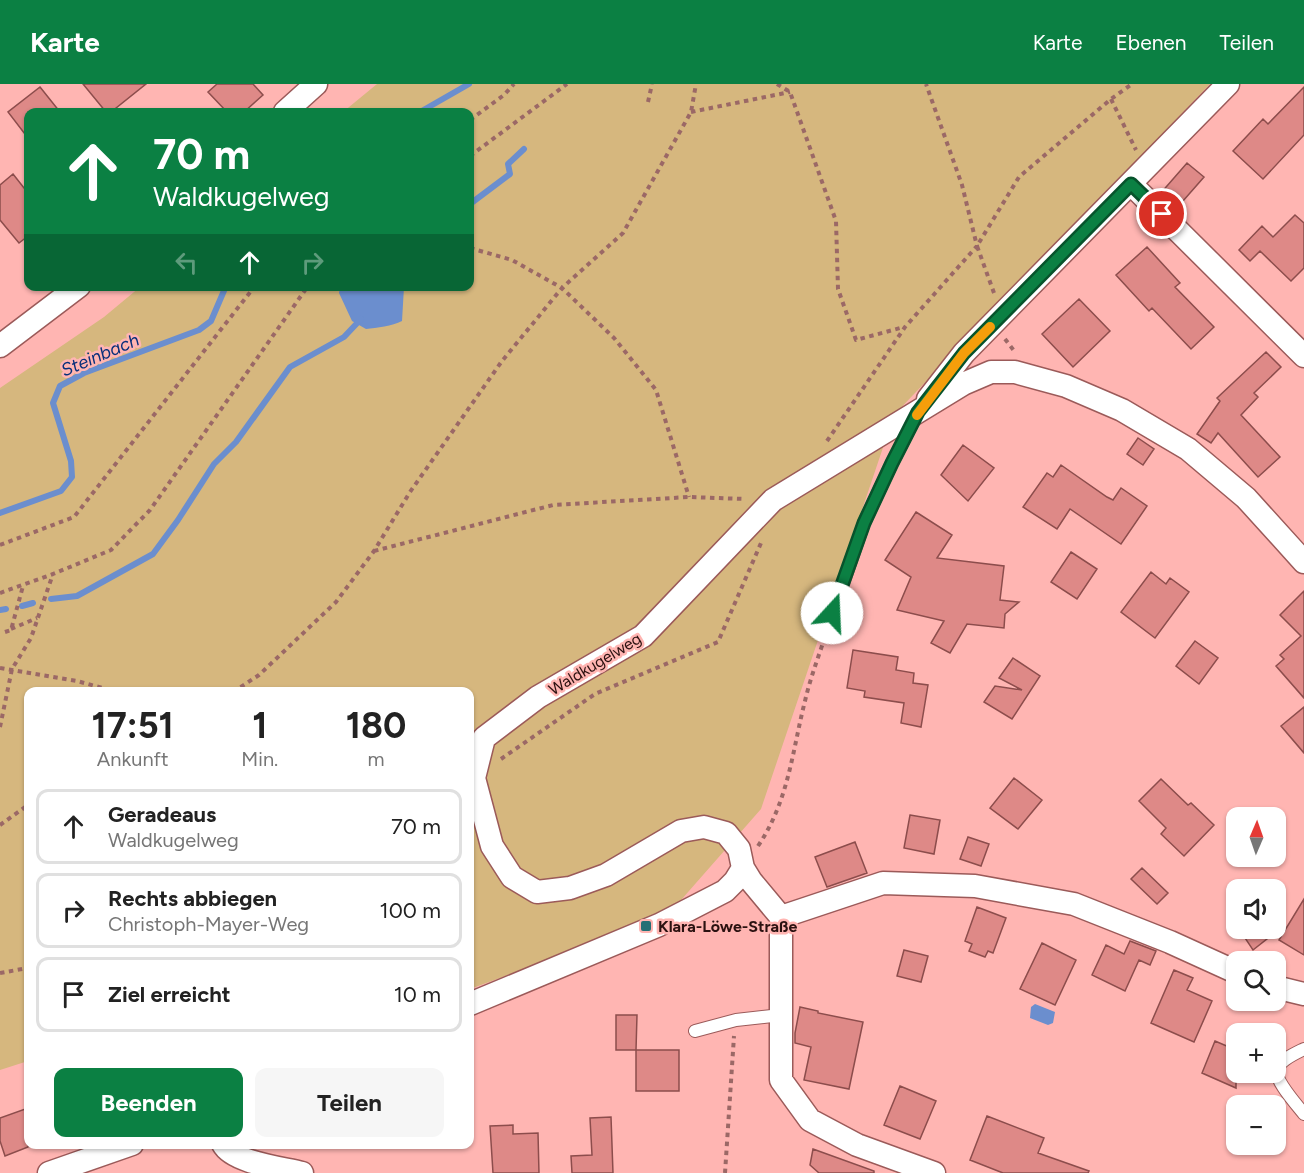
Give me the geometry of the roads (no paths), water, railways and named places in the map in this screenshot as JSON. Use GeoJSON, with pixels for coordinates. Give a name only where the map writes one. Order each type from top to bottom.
{"type":"FeatureCollection","features":[{"type":"Feature","properties":{"kind":"street"},"geometry":{"type":"LineString","coordinates":[[289,108],[316,84]]}},
{"type":"Feature","properties":{"kind":"street","name":"Waldkugelweg"},"geometry":{"type":"LineString","coordinates":[[743,868],[739,849],[726,833],[704,827],[681,831],[606,875],[570,888],[537,891],[512,878],[492,846],[474,778],[484,738],[538,697],[643,636],[773,500],[918,412],[964,353],[1228,84]]}},
{"type":"Feature","properties":{"kind":"street"},"geometry":{"type":"LineString","coordinates":[[1138,177],[1304,356]]}},
{"type":"Feature","properties":{"kind":"street"},"geometry":{"type":"LineString","coordinates":[[0,346],[72,291]]}},
{"type":"Feature","properties":{"kind":"street"},"geometry":{"type":"LineString","coordinates":[[918,412],[963,384],[991,372],[1015,372],[1066,386],[1122,410],[1188,449],[1246,498],[1304,562]]}},
{"type":"Feature","properties":{"kind":"street"},"geometry":{"type":"LineString","coordinates":[[474,1002],[659,925],[725,891],[743,868],[781,917],[781,1080],[810,1120],[857,1145],[934,1173]]}},
{"type":"Feature","properties":{"kind":"street"},"geometry":{"type":"LineString","coordinates":[[781,917],[883,883],[975,886],[1074,904],[1170,942],[1226,967]]}},
{"type":"Feature","properties":{"kind":"street"},"geometry":{"type":"LineString","coordinates":[[1286,990],[1304,994]]}},
{"type":"Feature","properties":{"kind":"street"},"geometry":{"type":"LineString","coordinates":[[50,1173],[118,1149]]}},
{"type":"Feature","properties":{"kind":"street"},"geometry":{"type":"LineString","coordinates":[[226,1149],[249,1161],[303,1173]]}},
{"type":"Feature","properties":{"kind":"lane"},"geometry":{"type":"LineString","coordinates":[[832,613],[864,523],[918,412]]}},
{"type":"Feature","properties":{"kind":"lane"},"geometry":{"type":"LineString","coordinates":[[695,1031],[736,1020],[781,1015]]}},
{"type":"Feature","properties":{"kind":"lane"},"geometry":{"type":"LineString","coordinates":[[1304,1049],[1282,1063],[1277,1069],[1282,1085],[1304,1114]]}},
{"type":"Feature","properties":{"kind":"water"},"geometry":{"type":"Polygon","coordinates":[[[339,291],[404,291],[402,321],[366,329],[352,321],[339,291]]]}},
{"type":"Feature","properties":{"kind":"water"},"geometry":{"type":"Polygon","coordinates":[[[1035,1004],[1055,1012],[1053,1023],[1048,1025],[1030,1018],[1031,1007],[1035,1004]]]}},
{"type":"Feature","properties":{"kind":"waterway","name":"Steinbach"},"geometry":{"type":"LineString","coordinates":[[427,108],[469,84]]}},
{"type":"Feature","properties":{"kind":"waterway"},"geometry":{"type":"LineString","coordinates":[[474,201],[510,174],[508,164],[524,149]]}},
{"type":"Feature","properties":{"kind":"waterway","name":"Steinbach"},"geometry":{"type":"LineString","coordinates":[[0,513],[61,491],[72,477],[71,461],[53,403],[60,386],[84,373],[199,330],[211,321],[224,291]]}},
{"type":"Feature","properties":{"kind":"waterway"},"geometry":{"type":"LineString","coordinates":[[51,599],[77,596],[153,554],[214,464],[236,442],[290,367],[344,337],[361,319]]}},
{"type":"Feature","properties":{"kind":"waterway"},"geometry":{"type":"LineString","coordinates":[[22,606],[33,603]]}},
{"type":"Feature","properties":{"kind":"waterway"},"geometry":{"type":"LineString","coordinates":[[0,610],[6,609]]}},
{"type":"Feature","properties":{"kind":"place","name":"Klara-Löwe-Straße"},"geometry":{"type":"Point","coordinates":[646,926]}}]}
